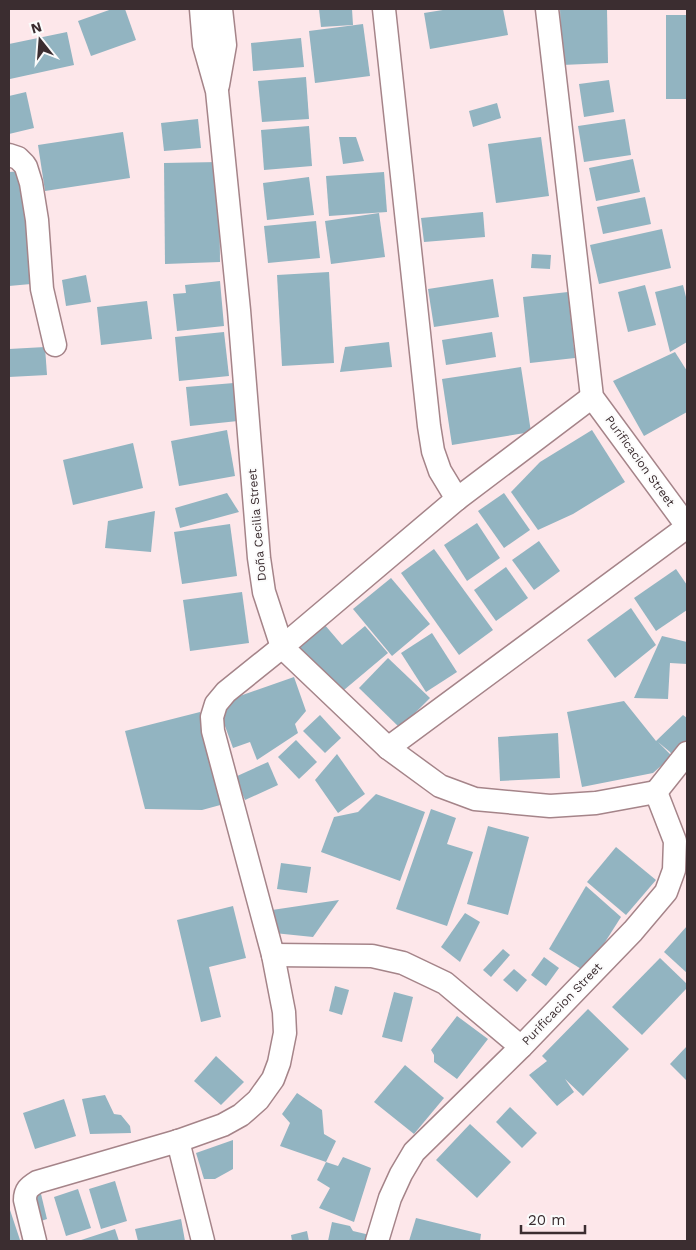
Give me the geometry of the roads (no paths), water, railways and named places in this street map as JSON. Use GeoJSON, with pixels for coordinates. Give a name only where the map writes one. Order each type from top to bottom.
{"type":"FeatureCollection","features":[{"type":"Feature","properties":{"kind":"street","name":"Doña Cecilia Street"},"geometry":{"type":"LineString","coordinates":[[200,9],[204,45],[218,91],[239,310],[259,558],[264,592],[282,647],[388,748],[440,786],[475,799],[550,806],[596,803],[656,792]]}},
{"type":"Feature","properties":{"kind":"street","name":"Doña Cecilia Street"},"geometry":{"type":"LineString","coordinates":[[218,91],[225,44],[222,9]]}},
{"type":"Feature","properties":{"kind":"street"},"geometry":{"type":"LineString","coordinates":[[384,9],[429,426],[433,451],[440,471],[457,499]]}},
{"type":"Feature","properties":{"kind":"street"},"geometry":{"type":"LineString","coordinates":[[35,1241],[25,1200],[28,1187],[37,1182],[178,1141],[223,1125],[241,1114],[258,1100],[274,1080],[285,1033],[284,1012],[273,956],[213,731],[212,717],[216,704],[226,692],[457,499],[592,396],[547,9]]}},
{"type":"Feature","properties":{"kind":"street"},"geometry":{"type":"LineString","coordinates":[[9,155],[18,158],[24,164],[30,183],[37,220],[42,289],[55,345]]}},
{"type":"Feature","properties":{"kind":"street","name":"Purificacion Street"},"geometry":{"type":"LineString","coordinates":[[592,396],[687,527]]}},
{"type":"Feature","properties":{"kind":"street"},"geometry":{"type":"LineString","coordinates":[[388,748],[687,527]]}},
{"type":"Feature","properties":{"kind":"street"},"geometry":{"type":"LineString","coordinates":[[656,792],[687,753]]}},
{"type":"Feature","properties":{"kind":"street","name":"Purificacion Street"},"geometry":{"type":"LineString","coordinates":[[377,1241],[390,1198],[414,1152],[521,1047],[633,930],[666,892],[674,870],[675,841],[656,792]]}},
{"type":"Feature","properties":{"kind":"street"},"geometry":{"type":"LineString","coordinates":[[273,956],[372,956],[403,963],[445,983],[521,1047]]}},
{"type":"Feature","properties":{"kind":"street"},"geometry":{"type":"LineString","coordinates":[[178,1141],[203,1241]]}}]}
